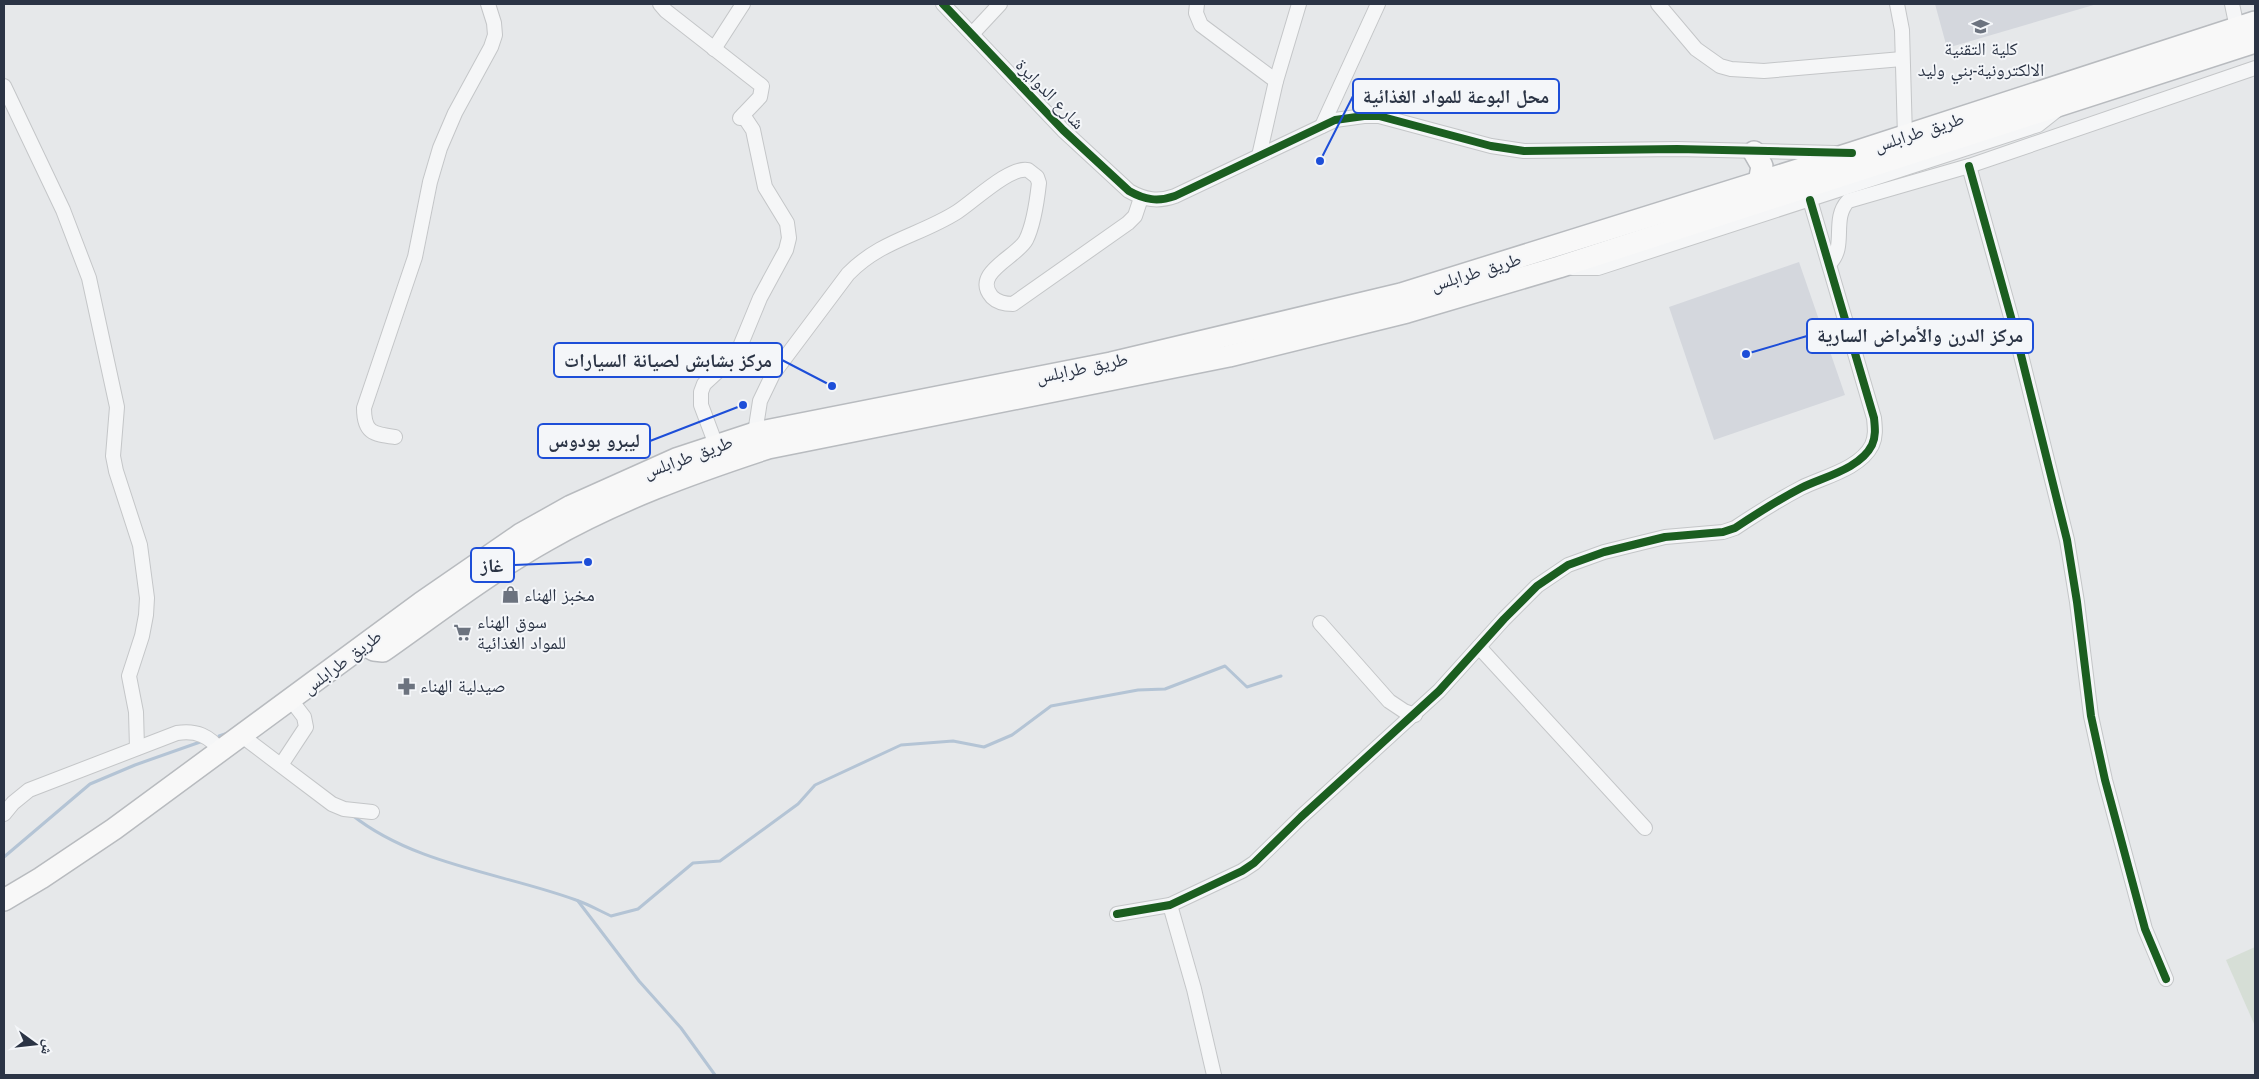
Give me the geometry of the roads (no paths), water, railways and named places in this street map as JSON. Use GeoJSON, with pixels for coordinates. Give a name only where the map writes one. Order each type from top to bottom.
{"type":"FeatureCollection","features":[{"type":"Feature","properties":{"kind":"highway","name":"طريق طرابلس"},"geometry":{"type":"LineString","coordinates":[[4,900],[41,878],[114,829],[420,604],[521,534],[571,506],[650,469],[755,433],[1111,363],[1392,297],[1852,154],[2246,25]]}},
{"type":"Feature","properties":{"kind":"highway"},"geometry":{"type":"LineString","coordinates":[[365,645],[374,650],[384,651],[500,569],[546,540],[593,515],[695,472],[768,448],[1229,356],[1407,312],[1558,267],[2255,42]]}},
{"type":"Feature","properties":{"kind":"highway"},"geometry":{"type":"LineString","coordinates":[[1754,152],[1762,166],[1759,183]]}},
{"type":"Feature","properties":{"kind":"street"},"geometry":{"type":"LineString","coordinates":[[395,437],[378,435],[370,431],[365,421],[364,408],[415,257],[430,182],[440,148],[455,114],[491,47],[494,29],[488,4]]}},
{"type":"Feature","properties":{"kind":"street"},"geometry":{"type":"LineString","coordinates":[[660,4],[666,11],[762,86],[760,97],[742,116],[752,126],[766,188],[787,223],[789,238],[786,250],[760,298],[739,349],[702,388],[700,395],[701,405],[716,445]]}},
{"type":"Feature","properties":{"kind":"street"},"geometry":{"type":"LineString","coordinates":[[714,49],[743,4]]}},
{"type":"Feature","properties":{"kind":"street","name":"شارع الدوايرة"},"geometry":{"type":"LineString","coordinates":[[943,4],[1063,130],[1129,191],[1141,198]]}},
{"type":"Feature","properties":{"kind":"street"},"geometry":{"type":"LineString","coordinates":[[972,34],[1000,4]]}},
{"type":"Feature","properties":{"kind":"street"},"geometry":{"type":"LineString","coordinates":[[1197,4],[1196,13],[1201,25],[1276,81]]}},
{"type":"Feature","properties":{"kind":"street"},"geometry":{"type":"LineString","coordinates":[[1322,126],[1378,4]]}},
{"type":"Feature","properties":{"kind":"street"},"geometry":{"type":"LineString","coordinates":[[1658,4],[1696,50],[1720,66],[1731,69],[1764,71],[1902,59]]}},
{"type":"Feature","properties":{"kind":"street"},"geometry":{"type":"LineString","coordinates":[[1897,4],[1902,30],[1905,137]]}},
{"type":"Feature","properties":{"kind":"street"},"geometry":{"type":"LineString","coordinates":[[2232,4],[2246,25]]}},
{"type":"Feature","properties":{"kind":"street"},"geometry":{"type":"LineString","coordinates":[[1259,156],[1276,81],[1297,5]]}},
{"type":"Feature","properties":{"kind":"street"},"geometry":{"type":"LineString","coordinates":[[1830,263],[1838,249],[1840,214],[1848,201],[1969,166],[2255,68]]}},
{"type":"Feature","properties":{"kind":"street"},"geometry":{"type":"LineString","coordinates":[[4,86],[63,210],[89,278],[117,407],[113,456],[118,480],[140,545],[147,598],[142,636],[129,676],[136,712],[137,748]]}},
{"type":"Feature","properties":{"kind":"street"},"geometry":{"type":"LineString","coordinates":[[1558,267],[1598,268],[1810,200],[2038,125],[2053,115],[2060,104]]}},
{"type":"Feature","properties":{"kind":"street"},"geometry":{"type":"LineString","coordinates":[[755,433],[760,401],[773,374],[848,274],[860,262],[884,246],[944,220],[1014,172],[1028,170],[1036,177],[1038,183],[1028,236],[1021,248],[996,267],[988,279],[987,287],[994,299],[1000,303],[1013,304],[1128,223],[1139,207],[1141,198],[1153,200],[1175,196],[1322,126],[1348,118],[1379,116],[1491,146],[1524,151],[1678,149],[1852,154]]}},
{"type":"Feature","properties":{"kind":"street"},"geometry":{"type":"LineString","coordinates":[[1969,166],[2023,362],[2067,540],[2091,716],[2105,780],[2145,929],[2166,979]]}},
{"type":"Feature","properties":{"kind":"street"},"geometry":{"type":"LineString","coordinates":[[1117,914],[1170,905],[1242,871],[1254,862],[1439,692],[1537,586],[1568,565],[1604,552],[1665,538],[1723,532],[1735,528],[1800,488],[1851,465],[1872,446],[1876,432],[1874,418],[1810,200]]}},
{"type":"Feature","properties":{"kind":"street"},"geometry":{"type":"LineString","coordinates":[[1320,623],[1395,707],[1415,715]]}},
{"type":"Feature","properties":{"kind":"street"},"geometry":{"type":"LineString","coordinates":[[1479,647],[1645,828]]}},
{"type":"Feature","properties":{"kind":"street"},"geometry":{"type":"LineString","coordinates":[[281,765],[306,727],[304,717],[290,700]]}},
{"type":"Feature","properties":{"kind":"street"},"geometry":{"type":"LineString","coordinates":[[4,814],[13,803],[29,790],[177,733],[188,731],[201,734],[212,740],[221,751]]}},
{"type":"Feature","properties":{"kind":"street"},"geometry":{"type":"LineString","coordinates":[[242,736],[338,807],[372,812]]}},
{"type":"Feature","properties":{"kind":"street"},"geometry":{"type":"LineString","coordinates":[[1170,905],[1194,989],[1214,1075]]}},
{"type":"Feature","properties":{"kind":"waterway"},"geometry":{"type":"LineString","coordinates":[[352,815],[377,832],[403,846],[431,857],[548,891],[580,902],[611,916],[638,909],[693,863],[720,861],[798,804],[815,785],[901,745],[953,741],[984,747],[1012,735],[1051,706],[1138,690],[1165,689],[1225,666],[1247,687],[1281,676]]}},
{"type":"Feature","properties":{"kind":"waterway"},"geometry":{"type":"LineString","coordinates":[[219,736],[228,733]]}},
{"type":"Feature","properties":{"kind":"waterway"},"geometry":{"type":"LineString","coordinates":[[4,857],[90,784],[135,765],[203,741]]}},
{"type":"Feature","properties":{"kind":"waterway"},"geometry":{"type":"LineString","coordinates":[[578,901],[639,981],[681,1028],[715,1075]]}},
{"type":"Feature","properties":{"kind":"place","name":"كلية التقنية الالكترونية-بني وليد"},"geometry":{"type":"Point","coordinates":[1981,26]}},
{"type":"Feature","properties":{"kind":"place","name":"محل البوعة للمواد الغذائية"},"geometry":{"type":"Point","coordinates":[1320,161]}},
{"type":"Feature","properties":{"kind":"place","name":"مركز الدرن والأمراض السارية"},"geometry":{"type":"Point","coordinates":[1746,354]}},
{"type":"Feature","properties":{"kind":"place","name":"مركز بشابش لصيانة السيارات"},"geometry":{"type":"Point","coordinates":[832,386]}},
{"type":"Feature","properties":{"kind":"place","name":"ليبرو بودوس"},"geometry":{"type":"Point","coordinates":[743,405]}},
{"type":"Feature","properties":{"kind":"place","name":"غاز"},"geometry":{"type":"Point","coordinates":[588,562]}},
{"type":"Feature","properties":{"kind":"place","name":"مخبز الهناء"},"geometry":{"type":"Point","coordinates":[510,595]}},
{"type":"Feature","properties":{"kind":"place","name":"سوق الهناء للمواد الغذائية"},"geometry":{"type":"Point","coordinates":[463,632]}},
{"type":"Feature","properties":{"kind":"place","name":"صيدلية الهناء"},"geometry":{"type":"Point","coordinates":[406,686]}}]}
